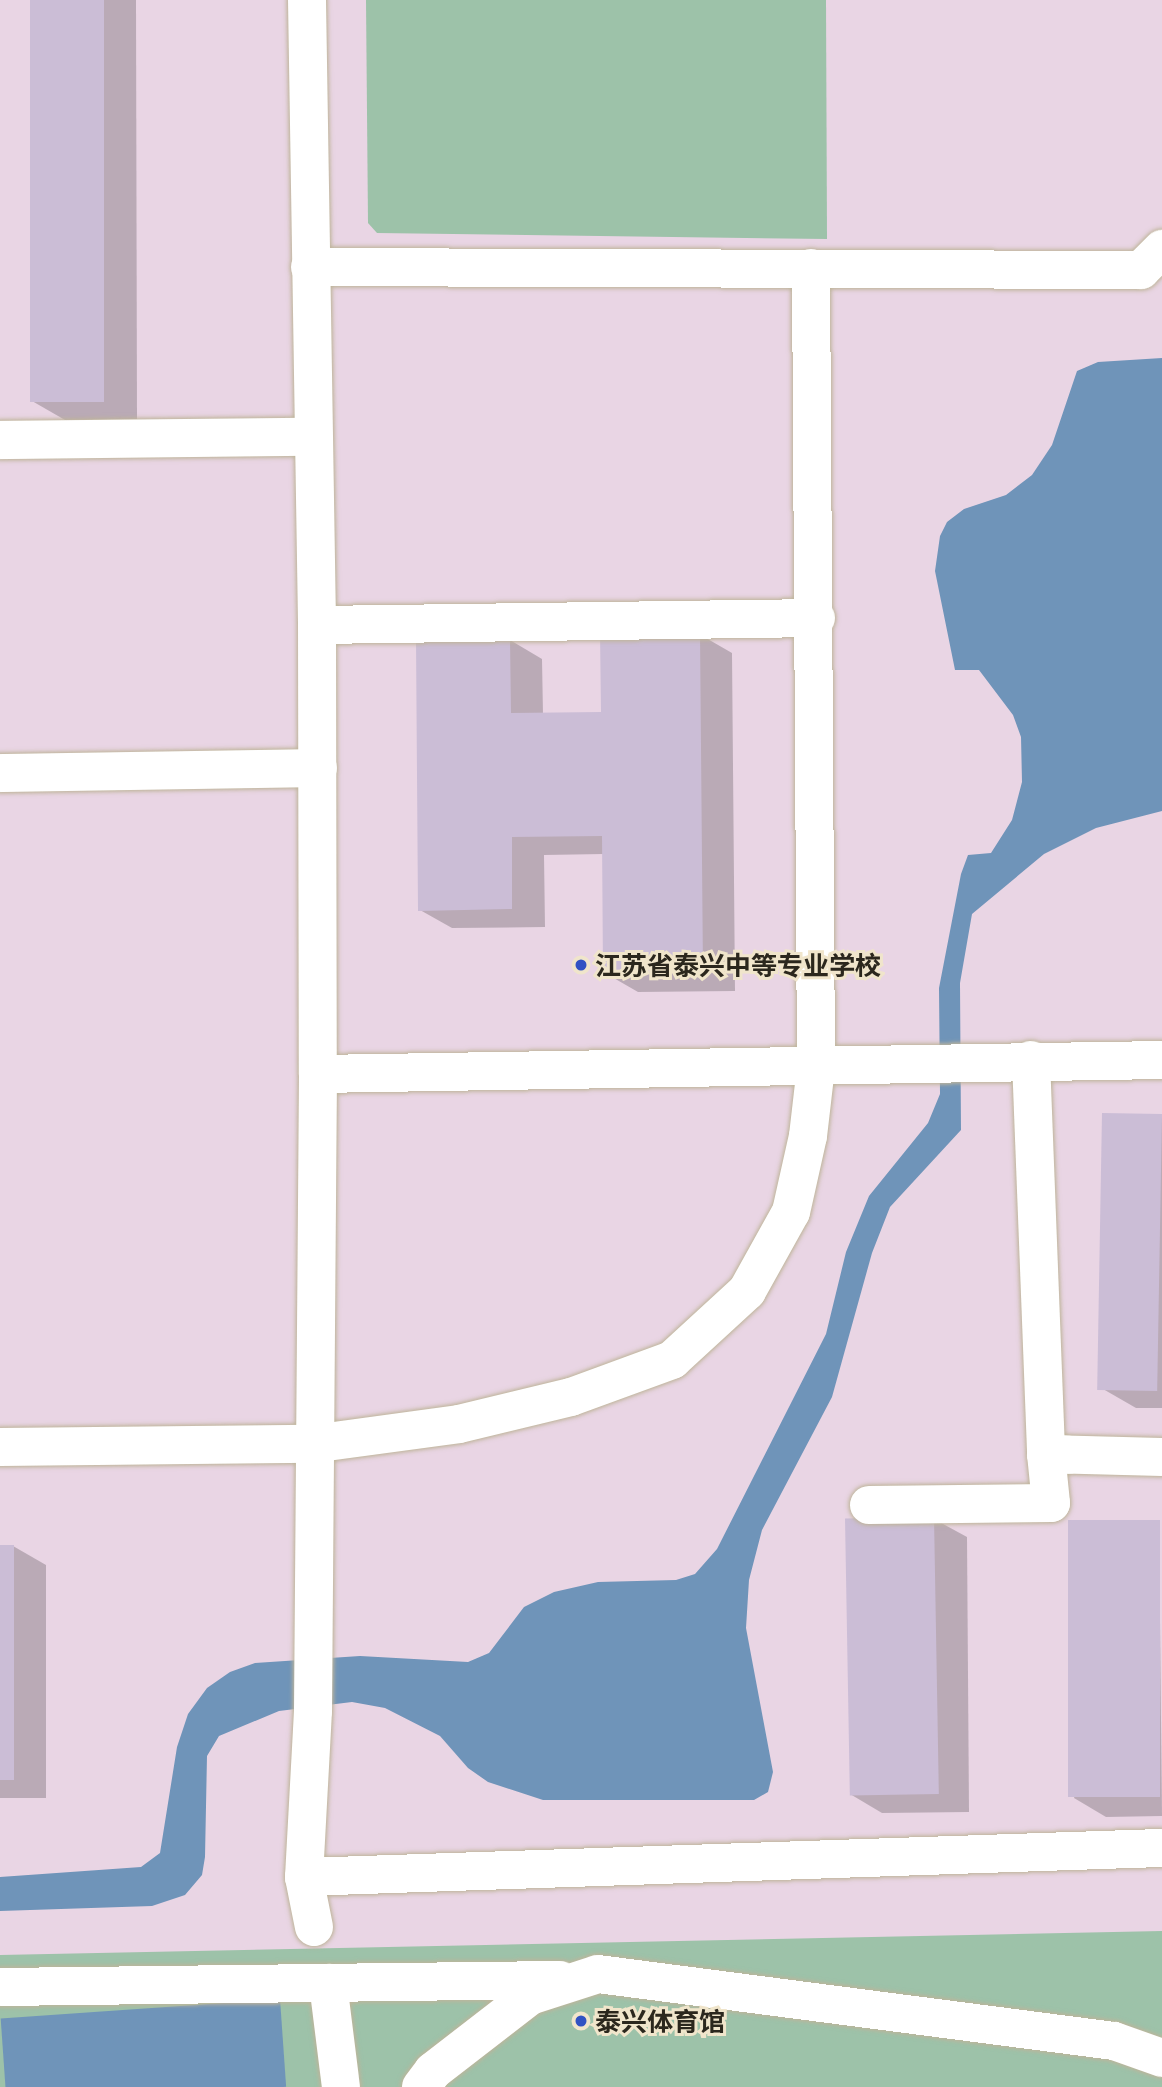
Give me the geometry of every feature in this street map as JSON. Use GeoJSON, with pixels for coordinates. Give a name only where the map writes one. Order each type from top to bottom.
{"type":"FeatureCollection","features":[{"type":"Feature","properties":{"kind":"lane"},"geometry":{"type":"LineString","coordinates":[[307,0],[317,625],[318,1074],[312,1444],[313,1711],[304,1877],[314,1927]]}},
{"type":"Feature","properties":{"kind":"lane"},"geometry":{"type":"LineString","coordinates":[[310,267],[1141,270],[1162,248]]}},
{"type":"Feature","properties":{"kind":"lane"},"geometry":{"type":"LineString","coordinates":[[0,1447],[312,1444],[459,1424],[571,1397],[673,1360],[747,1291],[791,1212],[808,1136],[816,1067],[816,618],[811,268]]}},
{"type":"Feature","properties":{"kind":"lane"},"geometry":{"type":"LineString","coordinates":[[0,440],[312,437]]}},
{"type":"Feature","properties":{"kind":"lane"},"geometry":{"type":"LineString","coordinates":[[317,625],[816,618]]}},
{"type":"Feature","properties":{"kind":"lane"},"geometry":{"type":"LineString","coordinates":[[0,773],[318,768]]}},
{"type":"Feature","properties":{"kind":"lane"},"geometry":{"type":"LineString","coordinates":[[869,1505],[1051,1503],[1059,1455],[1031,1060]]}},
{"type":"Feature","properties":{"kind":"lane"},"geometry":{"type":"LineString","coordinates":[[318,1074],[922,1065],[1031,1060],[1162,1060]]}},
{"type":"Feature","properties":{"kind":"lane"},"geometry":{"type":"LineString","coordinates":[[1059,1455],[1162,1457]]}},
{"type":"Feature","properties":{"kind":"lane"},"geometry":{"type":"LineString","coordinates":[[304,1877],[1162,1848]]}},
{"type":"Feature","properties":{"kind":"lane"},"geometry":{"type":"LineString","coordinates":[[421,2087],[433,2071],[530,1996],[566,1981],[598,1974],[638,1977],[1114,2041],[1162,2058]]}},
{"type":"Feature","properties":{"kind":"lane"},"geometry":{"type":"LineString","coordinates":[[0,1987],[510,1978],[566,1981]]}},
{"type":"Feature","properties":{"kind":"lane"},"geometry":{"type":"LineString","coordinates":[[328,1983],[341,2087]]}},
{"type":"Feature","properties":{"kind":"shaded area","name":"江苏省泰兴中等专业学校"},"geometry":{"type":"Polygon","coordinates":[[[0,0],[1162,0],[1162,1955],[0,1955],[0,0]]]}},
{"type":"Feature","properties":{"kind":"green space"},"geometry":{"type":"Polygon","coordinates":[[[366,0],[826,0],[827,239],[377,233],[368,223],[366,0]]]}},
{"type":"Feature","properties":{"kind":"green space","name":"泰兴体育馆"},"geometry":{"type":"Polygon","coordinates":[[[1162,1931],[1162,2087],[0,2087],[0,1955],[1162,1931]]]}},
{"type":"Feature","properties":{"kind":"water"},"geometry":{"type":"Polygon","coordinates":[[[1162,358],[1162,811],[1096,828],[1044,854],[972,914],[960,983],[961,1130],[890,1207],[872,1253],[832,1397],[762,1530],[749,1580],[746,1628],[773,1772],[768,1792],[754,1800],[543,1800],[488,1782],[468,1768],[440,1736],[385,1708],[352,1702],[279,1711],[219,1736],[207,1756],[205,1857],[202,1875],[185,1895],[152,1906],[0,1911],[0,1877],[141,1867],[160,1853],[177,1747],[188,1714],[207,1688],[230,1672],[255,1663],[360,1656],[468,1662],[489,1653],[524,1607],[554,1592],[598,1582],[676,1580],[695,1574],[717,1549],[826,1334],[846,1252],[869,1196],[928,1123],[940,1094],[939,988],[961,874],[968,855],[991,853],[1012,820],[1022,782],[1021,737],[1013,715],[979,670],[955,670],[935,571],[940,536],[947,522],[964,509],[1006,495],[1032,475],[1052,445],[1077,371],[1098,362],[1162,358]]]}},
{"type":"Feature","properties":{"kind":"water"},"geometry":{"type":"Polygon","coordinates":[[[280,1999],[286,2087],[5,2087],[1,2019],[280,1999]]]}},
{"type":"Feature","properties":{"kind":"building"},"geometry":{"type":"Polygon","coordinates":[[[30,0],[104,0],[104,402],[30,402],[30,0]]]}},
{"type":"Feature","properties":{"kind":"building"},"geometry":{"type":"Polygon","coordinates":[[[700,632],[703,973],[603,974],[602,836],[512,837],[512,909],[418,911],[416,639],[510,638],[511,713],[601,712],[600,633],[700,632]]]}},
{"type":"Feature","properties":{"kind":"building"},"geometry":{"type":"Polygon","coordinates":[[[1102,1113],[1162,1114],[1157,1391],[1097,1390],[1102,1113]]]}},
{"type":"Feature","properties":{"kind":"building"},"geometry":{"type":"Polygon","coordinates":[[[934,1517],[939,1794],[850,1796],[845,1519],[934,1517]]]}},
{"type":"Feature","properties":{"kind":"building"},"geometry":{"type":"Polygon","coordinates":[[[1068,1520],[1160,1520],[1160,1797],[1068,1797],[1068,1520]]]}},
{"type":"Feature","properties":{"kind":"building"},"geometry":{"type":"Polygon","coordinates":[[[0,1545],[14,1545],[14,1780],[0,1780],[0,1545]]]}},
{"type":"Feature","properties":{"kind":"place","name":"江苏省泰兴中等专业学校"},"geometry":{"type":"Point","coordinates":[581,965]}},
{"type":"Feature","properties":{"kind":"place","name":"泰兴体育馆"},"geometry":{"type":"Point","coordinates":[581,2021]}}]}
